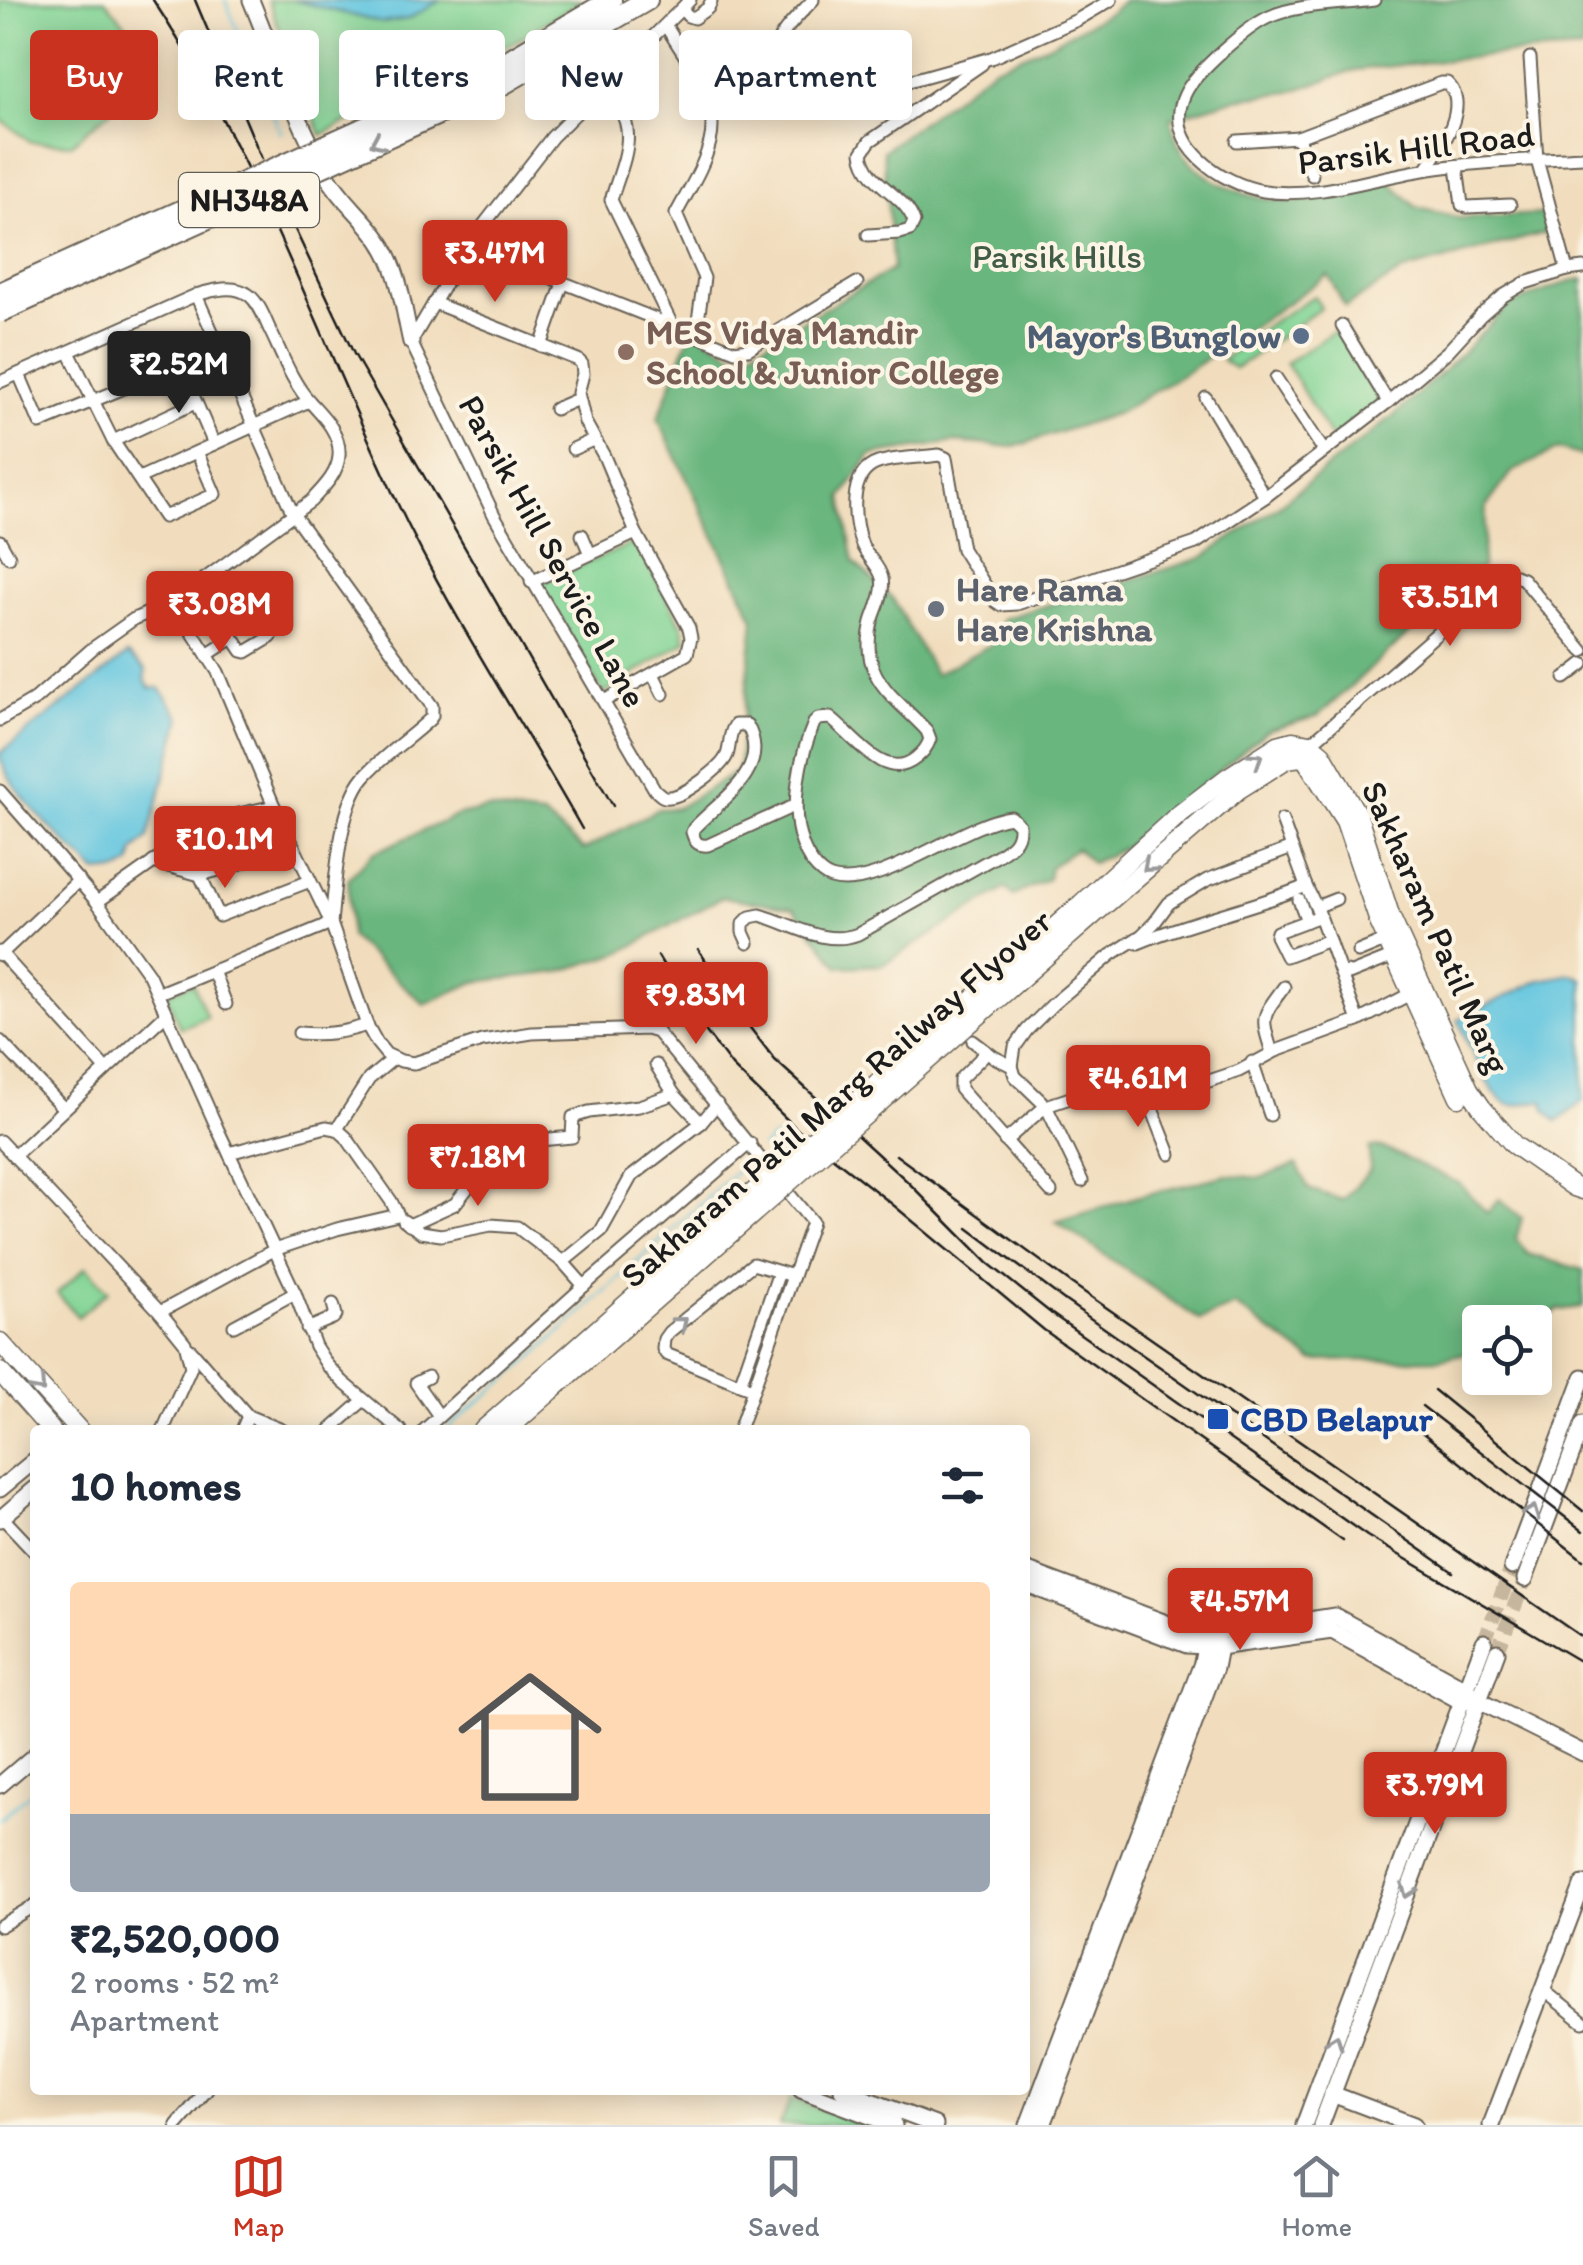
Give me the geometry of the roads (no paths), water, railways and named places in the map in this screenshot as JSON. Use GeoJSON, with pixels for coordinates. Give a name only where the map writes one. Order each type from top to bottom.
{"type":"FeatureCollection","features":[{"type":"Feature","properties":{"kind":"highway","name":"NH348A"},"geometry":{"type":"LineString","coordinates":[[505,72],[611,0]]}},
{"type":"Feature","properties":{"kind":"highway","name":"NH348A"},"geometry":{"type":"LineString","coordinates":[[505,74],[647,0]]}},
{"type":"Feature","properties":{"kind":"highway","name":"NH348A"},"geometry":{"type":"LineString","coordinates":[[0,293],[401,120]]}},
{"type":"Feature","properties":{"kind":"highway","name":"NH348A"},"geometry":{"type":"LineString","coordinates":[[0,312],[409,120]]}},
{"type":"Feature","properties":{"kind":"main road","name":"Sakharam Patil Marg Railway Flyover"},"geometry":{"type":"LineString","coordinates":[[1086,910],[1177,816],[1228,777],[1278,745],[1293,741],[1310,744]]}},
{"type":"Feature","properties":{"kind":"main road","name":"Sakharam Patil Marg"},"geometry":{"type":"LineString","coordinates":[[1310,744],[1322,754],[1358,816],[1390,918],[1458,1095],[1506,1154],[1568,1198],[1583,1203]]}},
{"type":"Feature","properties":{"kind":"main road","name":"Sakharam Patil Marg"},"geometry":{"type":"LineString","coordinates":[[1207,815],[1287,759],[1306,760],[1344,821],[1391,948],[1469,1089],[1514,1145],[1583,1190]]}},
{"type":"Feature","properties":{"kind":"main road","name":"Sakharam Patil Marg Railway Flyover"},"geometry":{"type":"LineString","coordinates":[[490,1425],[546,1385],[1086,910],[1207,815]]}},
{"type":"Feature","properties":{"kind":"main road"},"geometry":{"type":"LineString","coordinates":[[0,1342],[72,1425]]}},
{"type":"Feature","properties":{"kind":"main road"},"geometry":{"type":"LineString","coordinates":[[0,1372],[47,1425]]}},
{"type":"Feature","properties":{"kind":"main road","name":"Sakharam Patil Marg Railway Flyover"},"geometry":{"type":"LineString","coordinates":[[511,1425],[546,1385]]}},
{"type":"Feature","properties":{"kind":"street"},"geometry":{"type":"LineString","coordinates":[[251,0],[329,179],[388,253],[410,342]]}},
{"type":"Feature","properties":{"kind":"street"},"geometry":{"type":"LineString","coordinates":[[813,0],[788,26],[771,59],[774,77],[785,95],[799,103],[819,106],[992,58],[1078,20],[1111,0]]}},
{"type":"Feature","properties":{"kind":"street","name":"Parsik Hill Road"},"geometry":{"type":"LineString","coordinates":[[1374,0],[1297,8],[1271,16],[1252,26],[1209,64],[1185,93],[1179,116],[1185,142],[1202,164],[1261,191],[1298,194],[1426,170],[1583,157]]}},
{"type":"Feature","properties":{"kind":"street"},"geometry":{"type":"LineString","coordinates":[[686,4],[688,16],[694,18],[711,2]]}},
{"type":"Feature","properties":{"kind":"street"},"geometry":{"type":"LineString","coordinates":[[659,33],[686,4]]}},
{"type":"Feature","properties":{"kind":"street"},"geometry":{"type":"LineString","coordinates":[[666,26],[703,87],[710,106],[711,140],[676,214],[704,278],[696,335]]}},
{"type":"Feature","properties":{"kind":"street"},"geometry":{"type":"LineString","coordinates":[[868,235],[900,234],[910,230],[914,222],[911,212],[864,166],[862,153],[870,141],[992,58]]}},
{"type":"Feature","properties":{"kind":"street"},"geometry":{"type":"LineString","coordinates":[[1530,58],[1537,160],[1567,270]]}},
{"type":"Feature","properties":{"kind":"street"},"geometry":{"type":"LineString","coordinates":[[1237,141],[1298,137],[1448,83],[1456,93],[1455,110],[1444,142],[1426,170]]}},
{"type":"Feature","properties":{"kind":"street"},"geometry":{"type":"LineString","coordinates":[[410,342],[468,245],[570,120]]}},
{"type":"Feature","properties":{"kind":"street"},"geometry":{"type":"LineString","coordinates":[[626,120],[627,152],[611,200],[672,326]]}},
{"type":"Feature","properties":{"kind":"street"},"geometry":{"type":"LineString","coordinates":[[1298,137],[1312,175]]}},
{"type":"Feature","properties":{"kind":"street"},"geometry":{"type":"LineString","coordinates":[[1457,166],[1462,204],[1510,205]]}},
{"type":"Feature","properties":{"kind":"street"},"geometry":{"type":"LineString","coordinates":[[468,245],[736,351],[748,349],[857,283]]}},
{"type":"Feature","properties":{"kind":"street"},"geometry":{"type":"LineString","coordinates":[[748,943],[743,924],[760,915],[832,940],[858,934],[996,857],[1015,844],[1020,835],[1019,825],[1011,817],[1000,818],[897,866],[847,879],[830,878],[804,849],[796,805],[799,777],[818,719],[830,718],[876,759],[892,766],[909,764],[930,740],[927,731],[876,678],[870,665],[868,642],[882,578],[862,544],[853,500],[855,488],[868,467],[879,462],[939,455],[946,458],[962,549],[988,594],[1002,606],[1031,600],[1196,543],[1265,497],[1388,402],[1448,351],[1503,296],[1525,283],[1583,268]]}},
{"type":"Feature","properties":{"kind":"street"},"geometry":{"type":"LineString","coordinates":[[541,346],[563,282]]}},
{"type":"Feature","properties":{"kind":"street"},"geometry":{"type":"LineString","coordinates":[[0,382],[196,295],[228,288],[247,294],[259,307],[292,374],[327,420],[340,458],[325,486],[293,514],[174,602],[134,620],[93,648],[34,700],[0,720]]}},
{"type":"Feature","properties":{"kind":"street"},"geometry":{"type":"LineString","coordinates":[[196,295],[293,514],[432,706],[430,719],[362,778],[350,800],[337,864],[331,924]]}},
{"type":"Feature","properties":{"kind":"street"},"geometry":{"type":"LineString","coordinates":[[434,303],[582,364],[578,399],[594,440],[636,533],[691,638],[687,654],[604,701]]}},
{"type":"Feature","properties":{"kind":"street"},"geometry":{"type":"LineString","coordinates":[[1342,326],[1388,402]]}},
{"type":"Feature","properties":{"kind":"street","name":"Parsik Hill Service Lane"},"geometry":{"type":"LineString","coordinates":[[410,342],[531,582],[662,796],[678,795],[718,770],[728,752],[731,730],[735,725],[748,725],[754,739],[748,773],[694,828],[695,842],[708,845],[796,805]]}},
{"type":"Feature","properties":{"kind":"street"},"geometry":{"type":"LineString","coordinates":[[68,352],[113,441],[164,517],[215,494],[197,452]]}},
{"type":"Feature","properties":{"kind":"street"},"geometry":{"type":"LineString","coordinates":[[19,374],[40,424],[176,367],[183,372],[214,444]]}},
{"type":"Feature","properties":{"kind":"street"},"geometry":{"type":"LineString","coordinates":[[1276,378],[1324,451]]}},
{"type":"Feature","properties":{"kind":"street"},"geometry":{"type":"LineString","coordinates":[[1206,398],[1265,497]]}},
{"type":"Feature","properties":{"kind":"street"},"geometry":{"type":"LineString","coordinates":[[554,409],[578,399]]}},
{"type":"Feature","properties":{"kind":"street"},"geometry":{"type":"LineString","coordinates":[[138,478],[309,401]]}},
{"type":"Feature","properties":{"kind":"street"},"geometry":{"type":"LineString","coordinates":[[113,441],[195,403]]}},
{"type":"Feature","properties":{"kind":"street"},"geometry":{"type":"LineString","coordinates":[[573,448],[594,440]]}},
{"type":"Feature","properties":{"kind":"street"},"geometry":{"type":"LineString","coordinates":[[531,582],[636,533]]}},
{"type":"Feature","properties":{"kind":"street"},"geometry":{"type":"LineString","coordinates":[[582,535],[590,554]]}},
{"type":"Feature","properties":{"kind":"street"},"geometry":{"type":"LineString","coordinates":[[0,541],[10,557]]}},
{"type":"Feature","properties":{"kind":"street"},"geometry":{"type":"LineString","coordinates":[[1310,744],[1502,578],[1514,575],[1523,579],[1583,651]]}},
{"type":"Feature","properties":{"kind":"street"},"geometry":{"type":"LineString","coordinates":[[197,584],[242,651],[270,637]]}},
{"type":"Feature","properties":{"kind":"street"},"geometry":{"type":"LineString","coordinates":[[174,602],[218,672],[274,806],[331,924],[367,1026],[386,1054],[414,1062],[482,1041],[532,1033],[647,1029],[657,1032],[812,1222],[746,1386]]}},
{"type":"Feature","properties":{"kind":"street"},"geometry":{"type":"LineString","coordinates":[[207,655],[233,638]]}},
{"type":"Feature","properties":{"kind":"street"},"geometry":{"type":"LineString","coordinates":[[1565,678],[1583,664]]}},
{"type":"Feature","properties":{"kind":"street"},"geometry":{"type":"LineString","coordinates":[[653,674],[663,694]]}},
{"type":"Feature","properties":{"kind":"street"},"geometry":{"type":"LineString","coordinates":[[0,791],[79,880],[141,962],[159,993],[327,1365],[394,1425]]}},
{"type":"Feature","properties":{"kind":"street"},"geometry":{"type":"LineString","coordinates":[[97,902],[205,826],[274,806]]}},
{"type":"Feature","properties":{"kind":"street"},"geometry":{"type":"LineString","coordinates":[[1282,820],[1314,916],[1336,958],[1358,1021]]}},
{"type":"Feature","properties":{"kind":"street"},"geometry":{"type":"LineString","coordinates":[[153,862],[200,875],[234,866],[292,842]]}},
{"type":"Feature","properties":{"kind":"street"},"geometry":{"type":"LineString","coordinates":[[1082,1181],[1046,1106],[1016,1076],[1012,1066],[1016,1047],[1052,1004],[1142,935],[1169,903],[1207,880],[1292,848]]}},
{"type":"Feature","properties":{"kind":"street"},"geometry":{"type":"LineString","coordinates":[[200,875],[219,916],[310,881]]}},
{"type":"Feature","properties":{"kind":"street"},"geometry":{"type":"LineString","coordinates":[[79,880],[0,953],[106,1070]]}},
{"type":"Feature","properties":{"kind":"street"},"geometry":{"type":"LineString","coordinates":[[1111,955],[1168,930],[1250,908],[1306,886]]}},
{"type":"Feature","properties":{"kind":"street"},"geometry":{"type":"LineString","coordinates":[[1324,941],[1286,956],[1276,936],[1336,899]]}},
{"type":"Feature","properties":{"kind":"street"},"geometry":{"type":"LineString","coordinates":[[1299,900],[1314,916]]}},
{"type":"Feature","properties":{"kind":"street"},"geometry":{"type":"LineString","coordinates":[[159,993],[331,924]]}},
{"type":"Feature","properties":{"kind":"street"},"geometry":{"type":"LineString","coordinates":[[1336,958],[1359,950],[1391,948]]}},
{"type":"Feature","properties":{"kind":"street"},"geometry":{"type":"LineString","coordinates":[[1347,972],[1350,974],[1391,948]]}},
{"type":"Feature","properties":{"kind":"street"},"geometry":{"type":"LineString","coordinates":[[213,971],[226,1004]]}},
{"type":"Feature","properties":{"kind":"street"},"geometry":{"type":"LineString","coordinates":[[1272,1052],[1263,1020],[1284,986]]}},
{"type":"Feature","properties":{"kind":"street"},"geometry":{"type":"LineString","coordinates":[[1005,1141],[1046,1106],[1070,1098],[1209,1081],[1239,1071],[1272,1052],[1358,1021],[1417,991]]}},
{"type":"Feature","properties":{"kind":"street"},"geometry":{"type":"LineString","coordinates":[[14,1156],[167,1012]]}},
{"type":"Feature","properties":{"kind":"street"},"geometry":{"type":"LineString","coordinates":[[300,1033],[324,1035],[367,1026]]}},
{"type":"Feature","properties":{"kind":"street"},"geometry":{"type":"LineString","coordinates":[[0,1041],[64,1109]]}},
{"type":"Feature","properties":{"kind":"street"},"geometry":{"type":"LineString","coordinates":[[973,1041],[1012,1066]]}},
{"type":"Feature","properties":{"kind":"street"},"geometry":{"type":"LineString","coordinates":[[986,1052],[958,1084],[960,1089],[1051,1192]]}},
{"type":"Feature","properties":{"kind":"street"},"geometry":{"type":"LineString","coordinates":[[336,1129],[370,1079],[394,1058]]}},
{"type":"Feature","properties":{"kind":"street"},"geometry":{"type":"LineString","coordinates":[[1252,1062],[1270,1115]]}},
{"type":"Feature","properties":{"kind":"street"},"geometry":{"type":"LineString","coordinates":[[656,1065],[674,1094],[701,1122]]}},
{"type":"Feature","properties":{"kind":"street"},"geometry":{"type":"LineString","coordinates":[[1144,1091],[1170,1154]]}},
{"type":"Feature","properties":{"kind":"street"},"geometry":{"type":"LineString","coordinates":[[409,1225],[455,1204],[487,1164],[518,1142],[572,1137],[573,1117],[639,1106],[674,1094]]}},
{"type":"Feature","properties":{"kind":"street"},"geometry":{"type":"LineString","coordinates":[[563,1262],[601,1231],[631,1177],[718,1104]]}},
{"type":"Feature","properties":{"kind":"street"},"geometry":{"type":"LineString","coordinates":[[229,1153],[326,1128],[336,1129],[346,1137],[409,1225],[421,1232],[442,1235],[491,1225],[517,1227],[563,1262],[584,1286]]}},
{"type":"Feature","properties":{"kind":"street"},"geometry":{"type":"LineString","coordinates":[[0,1141],[160,1312],[248,1416],[270,1425]]}},
{"type":"Feature","properties":{"kind":"street"},"geometry":{"type":"LineString","coordinates":[[429,1425],[750,1143]]}},
{"type":"Feature","properties":{"kind":"street"},"geometry":{"type":"LineString","coordinates":[[160,1312],[274,1250],[398,1214]]}},
{"type":"Feature","properties":{"kind":"street"},"geometry":{"type":"LineString","coordinates":[[746,1386],[666,1354],[664,1339],[750,1266],[756,1264],[793,1276]]}},
{"type":"Feature","properties":{"kind":"street"},"geometry":{"type":"LineString","coordinates":[[740,1425],[746,1386],[780,1272]]}},
{"type":"Feature","properties":{"kind":"street"},"geometry":{"type":"LineString","coordinates":[[234,1326],[296,1294]]}},
{"type":"Feature","properties":{"kind":"street"},"geometry":{"type":"LineString","coordinates":[[310,1324],[333,1318],[333,1304]]}},
{"type":"Feature","properties":{"kind":"street"},"geometry":{"type":"LineString","coordinates":[[165,1425],[191,1367],[184,1343]]}},
{"type":"Feature","properties":{"kind":"street"},"geometry":{"type":"LineString","coordinates":[[428,1377],[416,1384],[439,1416]]}},
{"type":"Feature","properties":{"kind":"street"},"geometry":{"type":"LineString","coordinates":[[1525,1579],[1583,1377]]}},
{"type":"Feature","properties":{"kind":"street"},"geometry":{"type":"LineString","coordinates":[[336,1425],[364,1400]]}},
{"type":"Feature","properties":{"kind":"street"},"geometry":{"type":"LineString","coordinates":[[244,1425],[248,1416]]}},
{"type":"Feature","properties":{"kind":"street"},"geometry":{"type":"LineString","coordinates":[[1512,1567],[1561,1460],[1583,1424]]}},
{"type":"Feature","properties":{"kind":"street"},"geometry":{"type":"LineString","coordinates":[[0,1489],[30,1464]]}},
{"type":"Feature","properties":{"kind":"street"},"geometry":{"type":"LineString","coordinates":[[14,1476],[30,1488]]}},
{"type":"Feature","properties":{"kind":"street"},"geometry":{"type":"LineString","coordinates":[[30,1493],[1,1518],[30,1547]]}},
{"type":"Feature","properties":{"kind":"street"},"geometry":{"type":"LineString","coordinates":[[1030,1572],[1212,1642]]}},
{"type":"Feature","properties":{"kind":"street"},"geometry":{"type":"LineString","coordinates":[[1030,1586],[1187,1645],[1335,1616],[1464,1695],[1583,1753]]}},
{"type":"Feature","properties":{"kind":"street"},"geometry":{"type":"LineString","coordinates":[[1028,2125],[1212,1642]]}},
{"type":"Feature","properties":{"kind":"street"},"geometry":{"type":"LineString","coordinates":[[1043,2125],[1215,1668],[1212,1642]]}},
{"type":"Feature","properties":{"kind":"street"},"geometry":{"type":"LineString","coordinates":[[1304,2125],[1484,1642]]}},
{"type":"Feature","properties":{"kind":"street"},"geometry":{"type":"LineString","coordinates":[[1321,2125],[1498,1652]]}},
{"type":"Feature","properties":{"kind":"street"},"geometry":{"type":"LineString","coordinates":[[0,1786],[30,1759]]}},
{"type":"Feature","properties":{"kind":"street"},"geometry":{"type":"LineString","coordinates":[[1491,2125],[1583,1884]]}},
{"type":"Feature","properties":{"kind":"street"},"geometry":{"type":"LineString","coordinates":[[0,1926],[30,1907]]}},
{"type":"Feature","properties":{"kind":"street"},"geometry":{"type":"LineString","coordinates":[[1542,1988],[1583,2022]]}},
{"type":"Feature","properties":{"kind":"street"},"geometry":{"type":"LineString","coordinates":[[1332,2094],[1414,2125]]}},
{"type":"Feature","properties":{"kind":"street"},"geometry":{"type":"LineString","coordinates":[[176,2125],[203,2095]]}},
{"type":"Feature","properties":{"kind":"street"},"geometry":{"type":"LineString","coordinates":[[815,2095],[894,2125]]}},
{"type":"Feature","properties":{"kind":"street"},"geometry":{"type":"LineString","coordinates":[[855,2095],[935,2125]]}},
{"type":"Feature","properties":{"kind":"water"},"geometry":{"type":"Polygon","coordinates":[[[293,0],[441,0],[408,19],[382,23],[293,0]]]}},
{"type":"Feature","properties":{"kind":"water"},"geometry":{"type":"Polygon","coordinates":[[[128,654],[146,670],[145,680],[150,688],[160,688],[181,718],[148,838],[134,851],[131,864],[119,871],[97,873],[24,799],[3,766],[0,753],[128,654]]]}},
{"type":"Feature","properties":{"kind":"water"},"geometry":{"type":"Polygon","coordinates":[[[1572,974],[1583,979],[1583,1101],[1557,1122],[1546,1111],[1544,1101],[1512,1105],[1496,1094],[1458,1019],[1540,980],[1572,974]]]}},
{"type":"Feature","properties":{"kind":"waterway"},"geometry":{"type":"LineString","coordinates":[[225,0],[281,133]]}},
{"type":"Feature","properties":{"kind":"waterway"},"geometry":{"type":"LineString","coordinates":[[762,1148],[775,1136]]}},
{"type":"Feature","properties":{"kind":"waterway"},"geometry":{"type":"LineString","coordinates":[[451,1425],[534,1356],[750,1159]]}},
{"type":"Feature","properties":{"kind":"waterway"},"geometry":{"type":"LineString","coordinates":[[0,1819],[30,1793]]}},
{"type":"Feature","properties":{"kind":"tunnel"},"geometry":{"type":"LineString","coordinates":[[1484,1642],[1512,1567]]}},
{"type":"Feature","properties":{"kind":"tunnel"},"geometry":{"type":"LineString","coordinates":[[1497,1652],[1525,1579]]}},
{"type":"Feature","properties":{"kind":"railway"},"geometry":{"type":"LineString","coordinates":[[153,0],[254,182],[416,541],[582,829]]}},
{"type":"Feature","properties":{"kind":"railway"},"geometry":{"type":"LineString","coordinates":[[195,0],[262,159]]}},
{"type":"Feature","properties":{"kind":"railway"},"geometry":{"type":"LineString","coordinates":[[265,166],[354,354],[613,806]]}},
{"type":"Feature","properties":{"kind":"railway"},"geometry":{"type":"LineString","coordinates":[[698,949],[775,1060],[908,1182],[988,1263],[1052,1314],[1367,1536],[1583,1663]]}},
{"type":"Feature","properties":{"kind":"railway"},"geometry":{"type":"LineString","coordinates":[[658,956],[691,1012],[732,1066],[799,1131],[1044,1330],[1343,1541]]}},
{"type":"Feature","properties":{"kind":"railway"},"geometry":{"type":"LineString","coordinates":[[896,1155],[1071,1283],[1583,1638]]}},
{"type":"Feature","properties":{"kind":"railway"},"geometry":{"type":"LineString","coordinates":[[968,1228],[1067,1302],[1453,1572]]}},
{"type":"Feature","properties":{"kind":"railway"},"geometry":{"type":"LineString","coordinates":[[1434,1390],[1583,1511]]}},
{"type":"Feature","properties":{"kind":"railway"},"geometry":{"type":"LineString","coordinates":[[1422,1406],[1583,1531]]}},
{"type":"Feature","properties":{"kind":"railway"},"geometry":{"type":"LineString","coordinates":[[1409,1422],[1583,1560]]}},
{"type":"Feature","properties":{"kind":"place","name":"Mayor's Bunglow"},"geometry":{"type":"Point","coordinates":[1301,336]}},
{"type":"Feature","properties":{"kind":"place","name":"MES Vidya Mandir School & Junior College"},"geometry":{"type":"Point","coordinates":[626,352]}},
{"type":"Feature","properties":{"kind":"place","name":"Hare Rama Hare Krishna"},"geometry":{"type":"Point","coordinates":[936,609]}},
{"type":"Feature","properties":{"kind":"place","name":"CBD Belapur"},"geometry":{"type":"Point","coordinates":[1218,1419]}},
{"type":"Feature","properties":{"kind":"park label","name":"Parsik Hills"},"geometry":{"type":"Point","coordinates":[1057,256]}}]}
